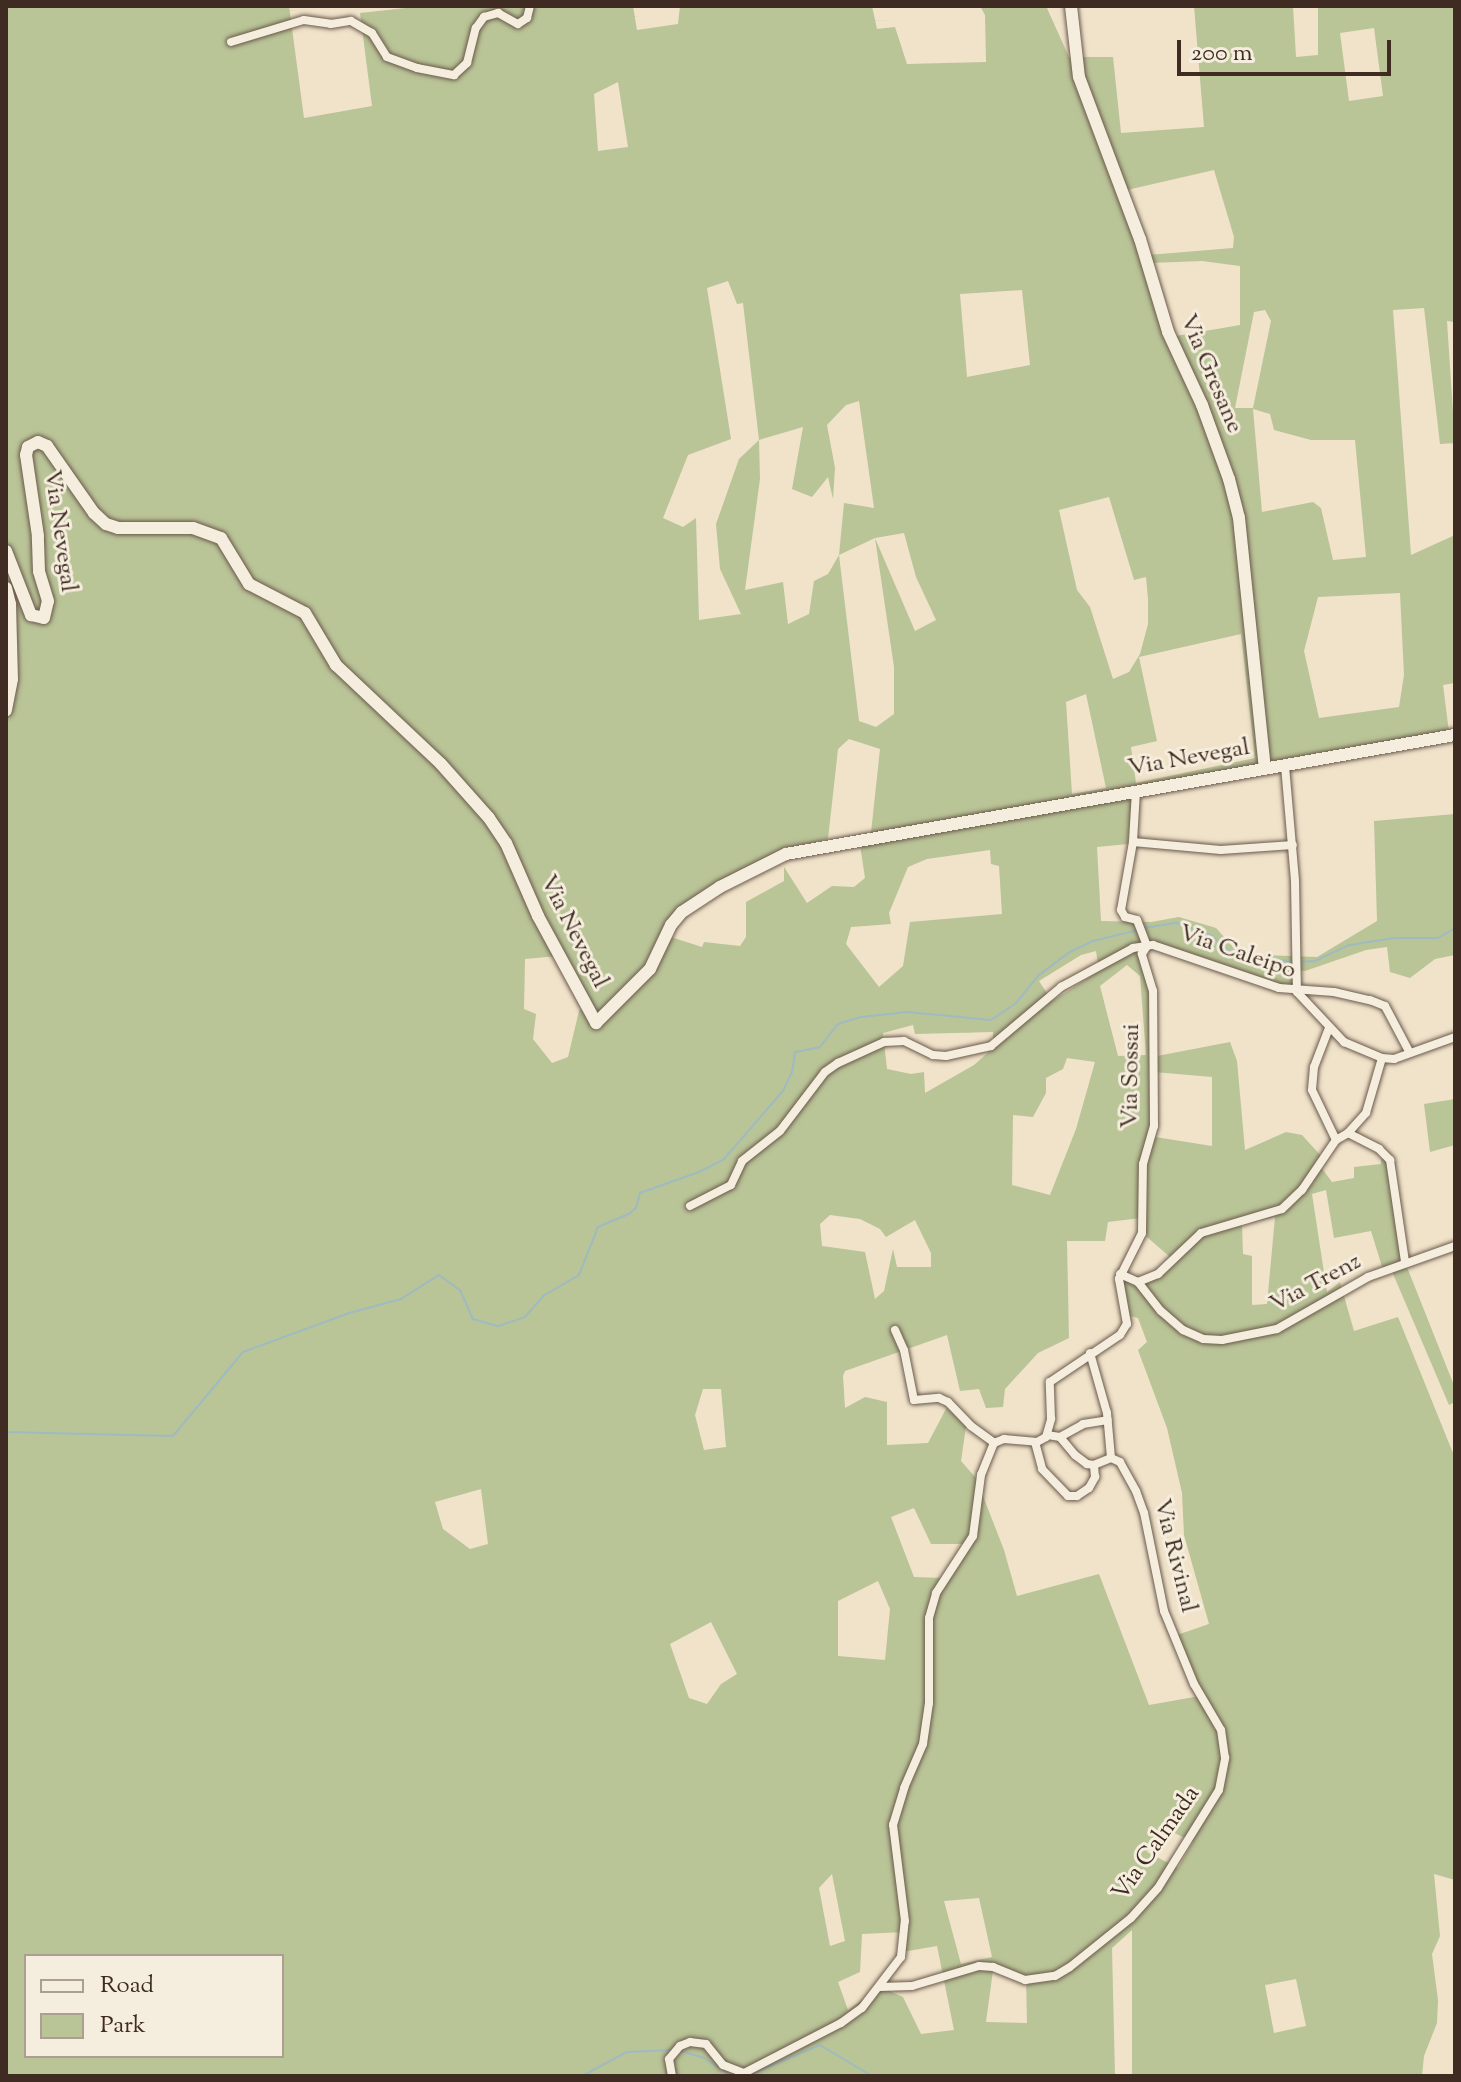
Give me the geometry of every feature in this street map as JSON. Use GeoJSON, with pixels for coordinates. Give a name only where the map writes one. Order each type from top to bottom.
{"type":"FeatureCollection","features":[{"type":"Feature","properties":{"kind":"main road","name":"Via Gresane"},"geometry":{"type":"LineString","coordinates":[[1071,6],[1079,77],[1140,239],[1168,332],[1202,405],[1239,518],[1265,768]]}},
{"type":"Feature","properties":{"kind":"main road","name":"Via Nevegal"},"geometry":{"type":"LineString","coordinates":[[6,551],[31,615],[36,619],[44,618],[48,601],[40,577],[38,536],[26,455],[28,447],[38,442],[47,446],[94,513],[106,524],[118,528],[193,528],[221,538],[249,584],[305,613],[336,665],[441,764],[496,827],[595,1023],[617,1007],[650,969],[671,925],[682,912],[720,887],[771,861],[801,850],[1455,735]]}},
{"type":"Feature","properties":{"kind":"main road"},"geometry":{"type":"LineString","coordinates":[[6,588],[10,604],[12,679],[6,710]]}},
{"type":"Feature","properties":{"kind":"street"},"geometry":{"type":"LineString","coordinates":[[231,42],[304,20],[331,24],[351,21],[372,33],[387,57],[417,68],[454,75],[467,63],[476,28],[484,17],[495,12],[518,24],[527,18],[530,6]]}},
{"type":"Feature","properties":{"kind":"street"},"geometry":{"type":"LineString","coordinates":[[1285,766],[1293,845],[1297,992],[1334,992],[1385,1006],[1410,1053]]}},
{"type":"Feature","properties":{"kind":"street"},"geometry":{"type":"LineString","coordinates":[[1136,791],[1133,842],[1221,850],[1293,845]]}},
{"type":"Feature","properties":{"kind":"street","name":"Via Caleipo"},"geometry":{"type":"LineString","coordinates":[[1133,842],[1128,853],[1121,910],[1125,917],[1139,923],[1146,943],[1297,992],[1344,1042],[1382,1058]]}},
{"type":"Feature","properties":{"kind":"street"},"geometry":{"type":"LineString","coordinates":[[690,1206],[731,1185],[742,1161],[780,1131],[825,1072],[838,1063],[884,1042],[904,1041],[933,1055],[946,1056],[991,1046],[1061,987],[1103,966],[1120,952],[1146,943]]}},
{"type":"Feature","properties":{"kind":"street","name":"Via Sossai"},"geometry":{"type":"LineString","coordinates":[[1120,1274],[1142,1233],[1143,1164],[1154,1126],[1153,991],[1142,954],[1146,943]]}},
{"type":"Feature","properties":{"kind":"street"},"geometry":{"type":"LineString","coordinates":[[1329,1028],[1314,1067],[1312,1090],[1336,1140]]}},
{"type":"Feature","properties":{"kind":"street"},"geometry":{"type":"LineString","coordinates":[[1138,1282],[1158,1274],[1201,1233],[1282,1209],[1302,1190],[1336,1140],[1348,1133],[1366,1113],[1382,1058],[1410,1053],[1455,1037]]}},
{"type":"Feature","properties":{"kind":"street"},"geometry":{"type":"LineString","coordinates":[[1348,1133],[1379,1149],[1390,1160],[1405,1262]]}},
{"type":"Feature","properties":{"kind":"street","name":"Via Trenz"},"geometry":{"type":"LineString","coordinates":[[1120,1274],[1138,1282],[1155,1305],[1177,1326],[1195,1336],[1222,1340],[1277,1329],[1331,1295],[1405,1262],[1455,1246]]}},
{"type":"Feature","properties":{"kind":"street"},"geometry":{"type":"LineString","coordinates":[[1048,1435],[1050,1382],[1120,1335],[1127,1324],[1120,1274]]}},
{"type":"Feature","properties":{"kind":"street"},"geometry":{"type":"LineString","coordinates":[[895,1330],[904,1350],[914,1400],[939,1398],[948,1402],[971,1426],[994,1443]]}},
{"type":"Feature","properties":{"kind":"street"},"geometry":{"type":"LineString","coordinates":[[1090,1353],[1108,1420],[1111,1458],[1094,1465]]}},
{"type":"Feature","properties":{"kind":"street"},"geometry":{"type":"LineString","coordinates":[[672,2076],[669,2068],[676,2050],[697,2041],[706,2044],[723,2065],[744,2073],[841,2023],[862,2008],[901,1957],[905,1921],[893,1825],[896,1808],[923,1744],[929,1703],[929,1618],[943,1578],[973,1536],[984,1465],[994,1443],[1004,1439],[1035,1442],[1048,1435],[1060,1437],[1083,1424],[1108,1420]]}},
{"type":"Feature","properties":{"kind":"street"},"geometry":{"type":"LineString","coordinates":[[1060,1437],[1075,1455],[1094,1465]]}},
{"type":"Feature","properties":{"kind":"street"},"geometry":{"type":"LineString","coordinates":[[1035,1442],[1042,1469],[1068,1496],[1077,1496],[1089,1488],[1095,1477],[1094,1465]]}},
{"type":"Feature","properties":{"kind":"street","name":"Via Rivinal"},"geometry":{"type":"LineString","coordinates":[[1111,1458],[1120,1462],[1144,1513],[1160,1597],[1194,1684],[1221,1730],[1225,1758]]}},
{"type":"Feature","properties":{"kind":"street","name":"Via Calmada"},"geometry":{"type":"LineString","coordinates":[[880,1987],[912,1986],[979,1966],[993,1967],[1025,1980],[1055,1976],[1070,1967],[1131,1918],[1158,1888],[1219,1790],[1225,1758]]}},
{"type":"Feature","properties":{"kind":"green space"},"geometry":{"type":"Polygon","coordinates":[[[6,6],[289,6],[304,118],[372,106],[360,13],[424,6],[633,6],[637,30],[678,24],[680,6],[872,6],[877,29],[895,27],[907,64],[986,62],[985,15],[980,6],[1046,6],[1069,57],[1113,57],[1121,133],[1204,127],[1194,6],[1293,6],[1296,57],[1318,55],[1318,6],[1455,6],[1455,322],[1447,321],[1455,443],[1440,444],[1424,308],[1393,310],[1411,555],[1455,535],[1455,683],[1443,685],[1450,740],[1132,796],[1128,844],[1097,847],[1101,921],[1151,922],[1179,917],[1216,928],[1233,947],[1260,955],[1317,957],[1377,921],[1374,821],[1455,814],[1455,955],[1435,959],[1410,978],[1390,972],[1387,947],[1366,950],[1305,971],[1294,970],[1294,990],[1157,946],[1140,955],[1150,989],[1152,1057],[1230,1042],[1237,1061],[1245,1150],[1286,1132],[1302,1135],[1322,1157],[1318,1163],[1332,1182],[1354,1178],[1354,1167],[1381,1164],[1381,1159],[1395,1161],[1405,1262],[1455,1388],[1455,1402],[1449,1405],[1391,1269],[1383,1270],[1371,1231],[1334,1238],[1326,1190],[1312,1194],[1327,1292],[1340,1282],[1354,1331],[1398,1317],[1455,1458],[1455,1880],[1434,1874],[1440,1936],[1432,1954],[1438,2000],[1437,2023],[1424,2056],[1422,2076],[1132,2076],[1132,1930],[1112,1948],[1115,2076],[6,2076],[6,6]],[[1374,28],[1340,33],[1349,101],[1383,96],[1374,28]],[[618,82],[594,94],[598,151],[628,147],[618,82]],[[1214,170],[1127,190],[1148,255],[1233,248],[1234,237],[1214,170]],[[1202,261],[1150,263],[1170,337],[1240,325],[1240,266],[1202,261]],[[728,281],[707,288],[731,439],[688,455],[663,518],[683,527],[696,518],[699,620],[741,614],[720,569],[716,524],[739,459],[759,440],[743,303],[737,304],[728,281]],[[1022,290],[960,294],[967,377],[1030,365],[1022,290]],[[1265,310],[1254,312],[1235,408],[1253,408],[1271,321],[1265,310]],[[859,401],[846,405],[827,425],[835,468],[833,499],[828,477],[812,497],[792,489],[803,427],[759,440],[760,479],[745,590],[783,582],[788,624],[809,614],[814,581],[828,574],[839,555],[844,503],[874,508],[859,401]],[[1253,409],[1262,512],[1313,502],[1321,508],[1333,560],[1366,557],[1355,440],[1311,440],[1274,430],[1270,414],[1253,409]],[[1109,497],[1059,510],[1077,590],[1090,607],[1113,679],[1129,672],[1140,654],[1148,624],[1146,577],[1134,580],[1109,497]],[[904,533],[875,538],[915,631],[936,620],[916,577],[904,533]],[[875,538],[839,555],[859,721],[876,727],[894,714],[894,667],[875,538]],[[1400,593],[1318,597],[1304,651],[1319,718],[1399,707],[1404,675],[1400,593]],[[1241,634],[1139,657],[1157,741],[1131,747],[1136,783],[1255,758],[1241,634]],[[1086,694],[1066,702],[1072,794],[1106,788],[1086,694]],[[849,739],[838,749],[828,839],[777,851],[685,907],[671,937],[702,947],[704,942],[740,946],[746,937],[746,902],[784,881],[784,867],[807,903],[832,886],[854,887],[865,878],[860,845],[870,842],[880,749],[849,739]],[[990,850],[927,859],[908,867],[889,913],[891,924],[851,927],[846,944],[879,987],[903,966],[910,922],[1002,914],[999,866],[991,864],[990,850]],[[1096,951],[1081,955],[1039,981],[1052,1001],[1099,971],[1096,951]],[[557,956],[525,959],[524,1009],[536,1014],[533,1039],[552,1063],[568,1057],[579,1011],[584,1006],[557,956]],[[1127,965],[1100,986],[1118,1056],[1146,1055],[1140,976],[1127,965]],[[913,1025],[883,1033],[887,1069],[911,1074],[924,1072],[925,1093],[974,1065],[993,1048],[993,1032],[915,1034],[913,1025]],[[1067,1058],[1063,1069],[1046,1078],[1046,1093],[1033,1117],[1013,1115],[1012,1185],[1050,1195],[1076,1129],[1095,1062],[1067,1058]],[[1154,1072],[1149,1136],[1212,1146],[1212,1077],[1154,1072]],[[830,1215],[820,1224],[822,1246],[865,1252],[875,1299],[884,1291],[893,1249],[897,1267],[931,1267],[931,1253],[915,1220],[886,1237],[880,1229],[860,1219],[830,1215]],[[1275,1217],[1242,1224],[1243,1254],[1252,1256],[1252,1305],[1267,1304],[1275,1217]],[[1141,1218],[1108,1222],[1105,1241],[1067,1241],[1069,1338],[1038,1353],[1005,1389],[1003,1407],[986,1408],[979,1389],[960,1391],[947,1335],[845,1371],[845,1408],[865,1397],[887,1402],[887,1445],[928,1443],[947,1407],[966,1427],[961,1461],[976,1478],[1004,1550],[1017,1596],[1099,1574],[1149,1705],[1200,1696],[1174,1636],[1209,1624],[1184,1535],[1182,1493],[1167,1428],[1138,1350],[1147,1342],[1138,1318],[1130,1316],[1123,1289],[1123,1273],[1134,1283],[1153,1274],[1170,1257],[1140,1231],[1141,1218]],[[703,1389],[695,1415],[704,1450],[726,1447],[721,1389],[703,1389]],[[481,1489],[435,1502],[443,1529],[470,1549],[488,1544],[481,1489]],[[914,1508],[891,1517],[914,1577],[943,1578],[963,1544],[931,1544],[914,1508]],[[878,1581],[838,1601],[838,1656],[885,1660],[890,1609],[878,1581]],[[711,1622],[670,1644],[689,1698],[707,1704],[721,1684],[737,1674],[711,1622]],[[1162,1827],[1147,1852],[1178,1868],[1193,1842],[1162,1827]],[[832,1874],[819,1888],[830,1946],[845,1941],[832,1874]],[[979,1898],[944,1901],[961,1964],[992,1957],[979,1898]],[[905,1932],[862,1934],[860,1972],[838,1982],[848,2010],[880,1987],[903,1997],[921,2034],[954,2030],[937,1946],[902,1952],[905,1932]],[[994,1963],[986,2022],[1027,2023],[1026,1977],[994,1963]],[[1296,1979],[1265,1985],[1274,2033],[1306,2026],[1296,1979]]]}},
{"type":"Feature","properties":{"kind":"green space"},"geometry":{"type":"Polygon","coordinates":[[[1455,1099],[1455,1145],[1430,1152],[1424,1104],[1455,1099]]]}},
{"type":"Feature","properties":{"kind":"waterway"},"geometry":{"type":"LineString","coordinates":[[1144,928],[1177,923],[1212,936],[1229,952],[1292,962]]}},
{"type":"Feature","properties":{"kind":"waterway"},"geometry":{"type":"LineString","coordinates":[[1298,962],[1315,961],[1350,945],[1394,938],[1438,938],[1455,928]]}},
{"type":"Feature","properties":{"kind":"waterway"},"geometry":{"type":"LineString","coordinates":[[6,1432],[173,1436],[243,1352],[349,1313],[401,1299],[439,1275],[460,1290],[473,1319],[498,1326],[525,1317],[543,1296],[579,1275],[598,1227],[629,1214],[636,1208],[640,1193],[699,1172],[724,1159],[783,1091],[792,1072],[795,1052],[820,1047],[838,1024],[861,1017],[907,1012],[991,1020],[1016,1003],[1039,975],[1068,953],[1093,941],[1138,930]]}},
{"type":"Feature","properties":{"kind":"waterway"},"geometry":{"type":"LineString","coordinates":[[747,2076],[820,2045],[872,2076]]}},
{"type":"Feature","properties":{"kind":"waterway"},"geometry":{"type":"LineString","coordinates":[[582,2076],[627,2052],[670,2050]]}},
{"type":"Feature","properties":{"kind":"waterway"},"geometry":{"type":"LineString","coordinates":[[681,2051],[704,2058],[732,2076]]}}]}
